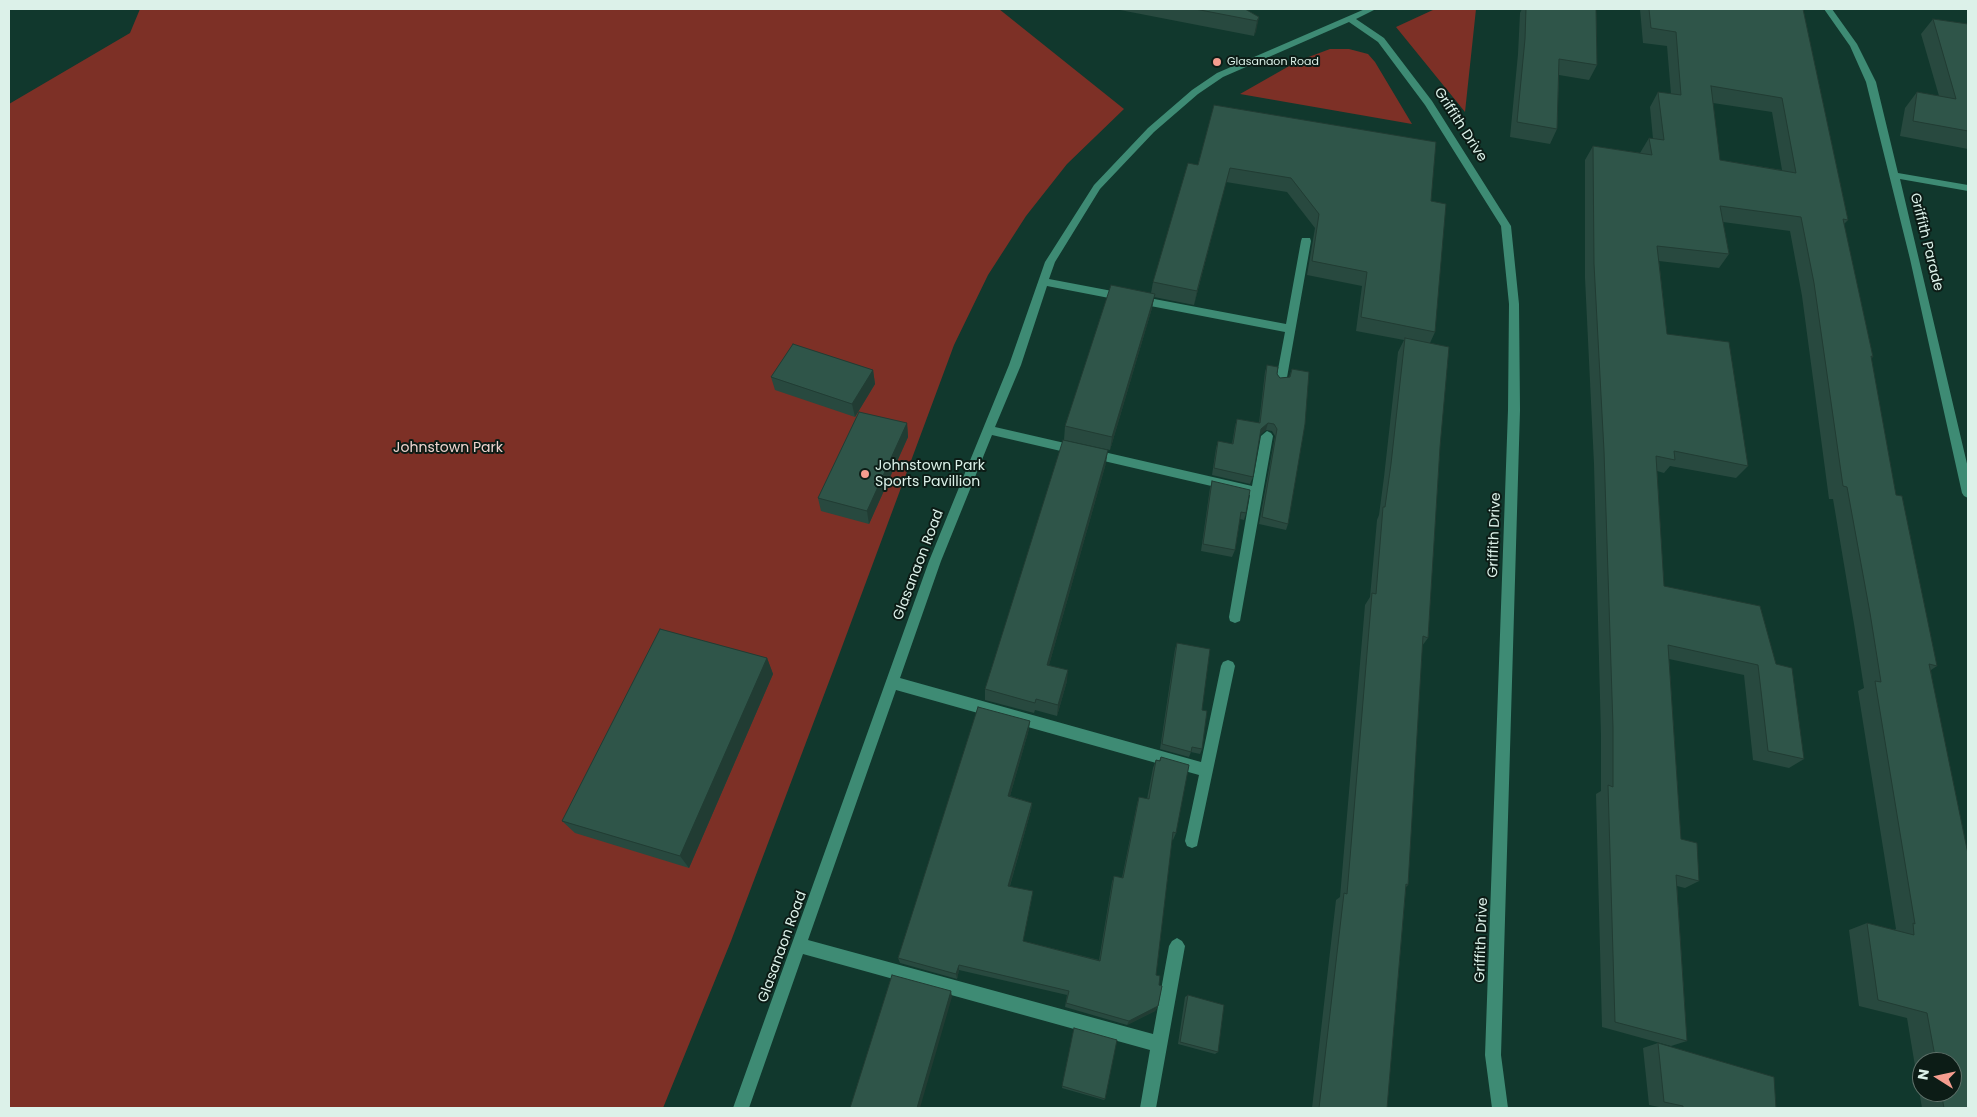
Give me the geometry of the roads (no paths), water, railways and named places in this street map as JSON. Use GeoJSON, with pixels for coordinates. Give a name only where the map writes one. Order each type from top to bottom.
{"type":"FeatureCollection","features":[{"type":"Feature","properties":{"kind":"street","name":"Glasanaon Road"},"geometry":{"type":"LineString","coordinates":[[741,1108],[935,561],[1015,365],[1050,262],[1097,187],[1151,130],[1195,92],[1220,74],[1372,9]]}},
{"type":"Feature","properties":{"kind":"street","name":"Griffith Parade"},"geometry":{"type":"LineString","coordinates":[[1828,9],[1854,46],[1870,82],[1894,175],[1968,493]]}},
{"type":"Feature","properties":{"kind":"street","name":"Griffith Drive"},"geometry":{"type":"LineString","coordinates":[[1349,18],[1381,40],[1417,87],[1506,226],[1514,304],[1514,410],[1493,1055],[1500,1108]]}},
{"type":"Feature","properties":{"kind":"street"},"geometry":{"type":"LineString","coordinates":[[1894,175],[1968,188]]}},
{"type":"Feature","properties":{"kind":"street"},"geometry":{"type":"LineString","coordinates":[[1282,380],[1306,241]]}},
{"type":"Feature","properties":{"kind":"street"},"geometry":{"type":"LineString","coordinates":[[1044,282],[1291,329]]}},
{"type":"Feature","properties":{"kind":"street"},"geometry":{"type":"LineString","coordinates":[[988,430],[1257,492]]}},
{"type":"Feature","properties":{"kind":"street"},"geometry":{"type":"LineString","coordinates":[[1235,617],[1267,436]]}},
{"type":"Feature","properties":{"kind":"street"},"geometry":{"type":"LineString","coordinates":[[1192,840],[1228,666]]}},
{"type":"Feature","properties":{"kind":"street"},"geometry":{"type":"LineString","coordinates":[[891,682],[1206,770]]}},
{"type":"Feature","properties":{"kind":"street"},"geometry":{"type":"LineString","coordinates":[[800,945],[1159,1044]]}},
{"type":"Feature","properties":{"kind":"street"},"geometry":{"type":"LineString","coordinates":[[1148,1108],[1177,946]]}},
{"type":"Feature","properties":{"kind":"place","name":"Glasanaon Road"},"geometry":{"type":"Point","coordinates":[1217,62]}},
{"type":"Feature","properties":{"kind":"place","name":"Johnstown Park Sports Pavillion"},"geometry":{"type":"Point","coordinates":[865,474]}},
{"type":"Feature","properties":{"kind":"park label","name":"Johnstown Park"},"geometry":{"type":"Point","coordinates":[448,448]}}]}
